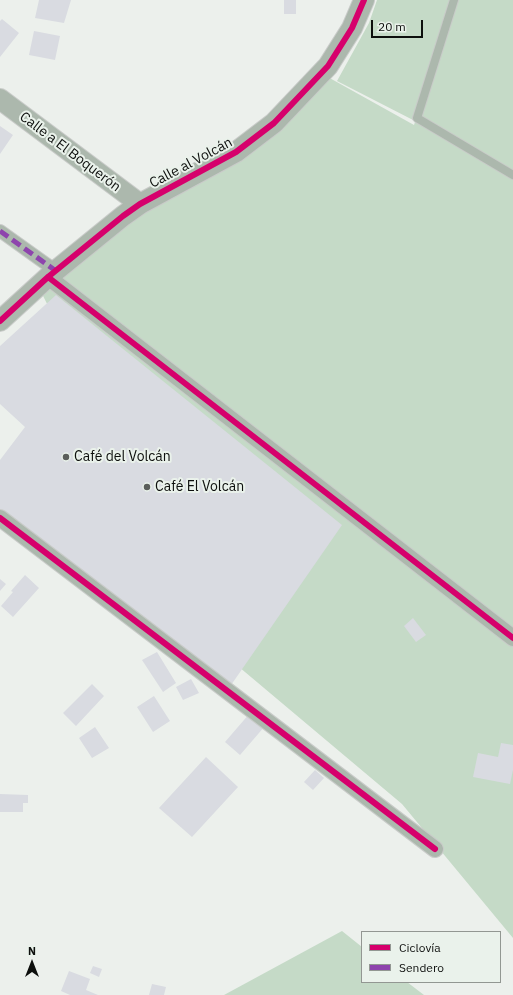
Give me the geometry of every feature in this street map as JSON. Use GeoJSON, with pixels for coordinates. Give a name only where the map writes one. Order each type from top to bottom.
{"type":"FeatureCollection","features":[{"type":"Feature","properties":{"kind":"street","name":"Calle al Volcán"},"geometry":{"type":"LineString","coordinates":[[0,321],[52,274],[140,204],[236,152],[274,123],[332,60],[352,28],[364,0]]}},
{"type":"Feature","properties":{"kind":"street","name":"Calle a El Boquerón"},"geometry":{"type":"LineString","coordinates":[[0,99],[140,204]]}},
{"type":"Feature","properties":{"kind":"street"},"geometry":{"type":"LineString","coordinates":[[0,231],[52,274],[513,638]]}},
{"type":"Feature","properties":{"kind":"street"},"geometry":{"type":"LineString","coordinates":[[0,518],[435,849]]}},
{"type":"Feature","properties":{"kind":"lane"},"geometry":{"type":"LineString","coordinates":[[454,0],[417,118],[513,175]]}},
{"type":"Feature","properties":{"kind":"green space"},"geometry":{"type":"Polygon","coordinates":[[[377,0],[452,0],[413,120],[337,81],[369,23],[377,0]]]}},
{"type":"Feature","properties":{"kind":"green space"},"geometry":{"type":"Polygon","coordinates":[[[456,0],[513,0],[513,938],[402,804],[176,614],[108,424],[38,286],[123,216],[236,152],[326,76],[414,125],[456,0]]]}},
{"type":"Feature","properties":{"kind":"green space"},"geometry":{"type":"Polygon","coordinates":[[[342,931],[361,946],[361,983],[408,983],[424,995],[224,995],[342,931]]]}},
{"type":"Feature","properties":{"kind":"building"},"geometry":{"type":"Polygon","coordinates":[[[39,0],[71,0],[64,23],[35,18],[39,0]]]}},
{"type":"Feature","properties":{"kind":"building"},"geometry":{"type":"Polygon","coordinates":[[[284,0],[296,0],[296,14],[284,14],[284,0]]]}},
{"type":"Feature","properties":{"kind":"building"},"geometry":{"type":"Polygon","coordinates":[[[2,19],[19,33],[0,57],[0,21],[2,19]]]}},
{"type":"Feature","properties":{"kind":"building"},"geometry":{"type":"Polygon","coordinates":[[[34,31],[60,36],[55,60],[29,55],[34,31]]]}},
{"type":"Feature","properties":{"kind":"building"},"geometry":{"type":"Polygon","coordinates":[[[0,126],[13,135],[0,154],[0,126]]]}},
{"type":"Feature","properties":{"kind":"building","name":"Café El Volcán"},"geometry":{"type":"Polygon","coordinates":[[[56,295],[342,525],[229,688],[0,513],[0,460],[25,427],[0,404],[0,346],[56,295]]]}},
{"type":"Feature","properties":{"kind":"building"},"geometry":{"type":"Polygon","coordinates":[[[25,575],[39,588],[13,617],[1,606],[13,592],[11,591],[25,575]]]}},
{"type":"Feature","properties":{"kind":"building"},"geometry":{"type":"Polygon","coordinates":[[[0,579],[6,584],[0,591],[0,579]]]}},
{"type":"Feature","properties":{"kind":"building"},"geometry":{"type":"Polygon","coordinates":[[[413,618],[426,635],[416,642],[404,626],[413,618]]]}},
{"type":"Feature","properties":{"kind":"building"},"geometry":{"type":"Polygon","coordinates":[[[157,652],[176,683],[163,692],[142,660],[157,652]]]}},
{"type":"Feature","properties":{"kind":"building"},"geometry":{"type":"Polygon","coordinates":[[[191,679],[199,693],[183,700],[176,687],[191,679]]]}},
{"type":"Feature","properties":{"kind":"building"},"geometry":{"type":"Polygon","coordinates":[[[92,684],[104,696],[76,726],[63,713],[92,684]]]}},
{"type":"Feature","properties":{"kind":"building"},"geometry":{"type":"Polygon","coordinates":[[[154,696],[170,721],[153,732],[137,707],[154,696]]]}},
{"type":"Feature","properties":{"kind":"building"},"geometry":{"type":"Polygon","coordinates":[[[250,713],[265,726],[240,755],[225,742],[250,713]]]}},
{"type":"Feature","properties":{"kind":"building"},"geometry":{"type":"Polygon","coordinates":[[[95,727],[109,748],[92,758],[79,738],[95,727]]]}},
{"type":"Feature","properties":{"kind":"building"},"geometry":{"type":"Polygon","coordinates":[[[501,743],[513,745],[513,770],[510,784],[473,777],[478,753],[498,757],[501,743]]]}},
{"type":"Feature","properties":{"kind":"building"},"geometry":{"type":"Polygon","coordinates":[[[206,757],[238,787],[192,837],[159,808],[206,757]]]}},
{"type":"Feature","properties":{"kind":"building"},"geometry":{"type":"Polygon","coordinates":[[[315,770],[324,778],[313,790],[304,782],[315,770]]]}},
{"type":"Feature","properties":{"kind":"building"},"geometry":{"type":"Polygon","coordinates":[[[0,794],[28,795],[28,803],[23,803],[23,812],[0,812],[0,794]]]}},
{"type":"Feature","properties":{"kind":"building"},"geometry":{"type":"Polygon","coordinates":[[[93,966],[102,969],[99,977],[90,973],[93,966]]]}},
{"type":"Feature","properties":{"kind":"building"},"geometry":{"type":"Polygon","coordinates":[[[69,971],[90,979],[86,990],[98,995],[70,995],[61,991],[69,971]]]}},
{"type":"Feature","properties":{"kind":"building"},"geometry":{"type":"Polygon","coordinates":[[[152,984],[166,987],[164,995],[149,995],[152,984]]]}},
{"type":"Feature","properties":{"kind":"marked path"},"geometry":{"type":"LineString","coordinates":[[0,231],[56,271]]}},
{"type":"Feature","properties":{"kind":"cycle path"},"geometry":{"type":"LineString","coordinates":[[0,321],[48,277],[123,216],[140,204],[236,152],[274,123],[328,66],[352,28],[364,0]]}},
{"type":"Feature","properties":{"kind":"cycle path"},"geometry":{"type":"LineString","coordinates":[[48,277],[513,638]]}},
{"type":"Feature","properties":{"kind":"cycle path"},"geometry":{"type":"LineString","coordinates":[[0,518],[435,849]]}},
{"type":"Feature","properties":{"kind":"place","name":"Café del Volcán"},"geometry":{"type":"Point","coordinates":[66,457]}},
{"type":"Feature","properties":{"kind":"place","name":"Café El Volcán"},"geometry":{"type":"Point","coordinates":[147,487]}}]}
